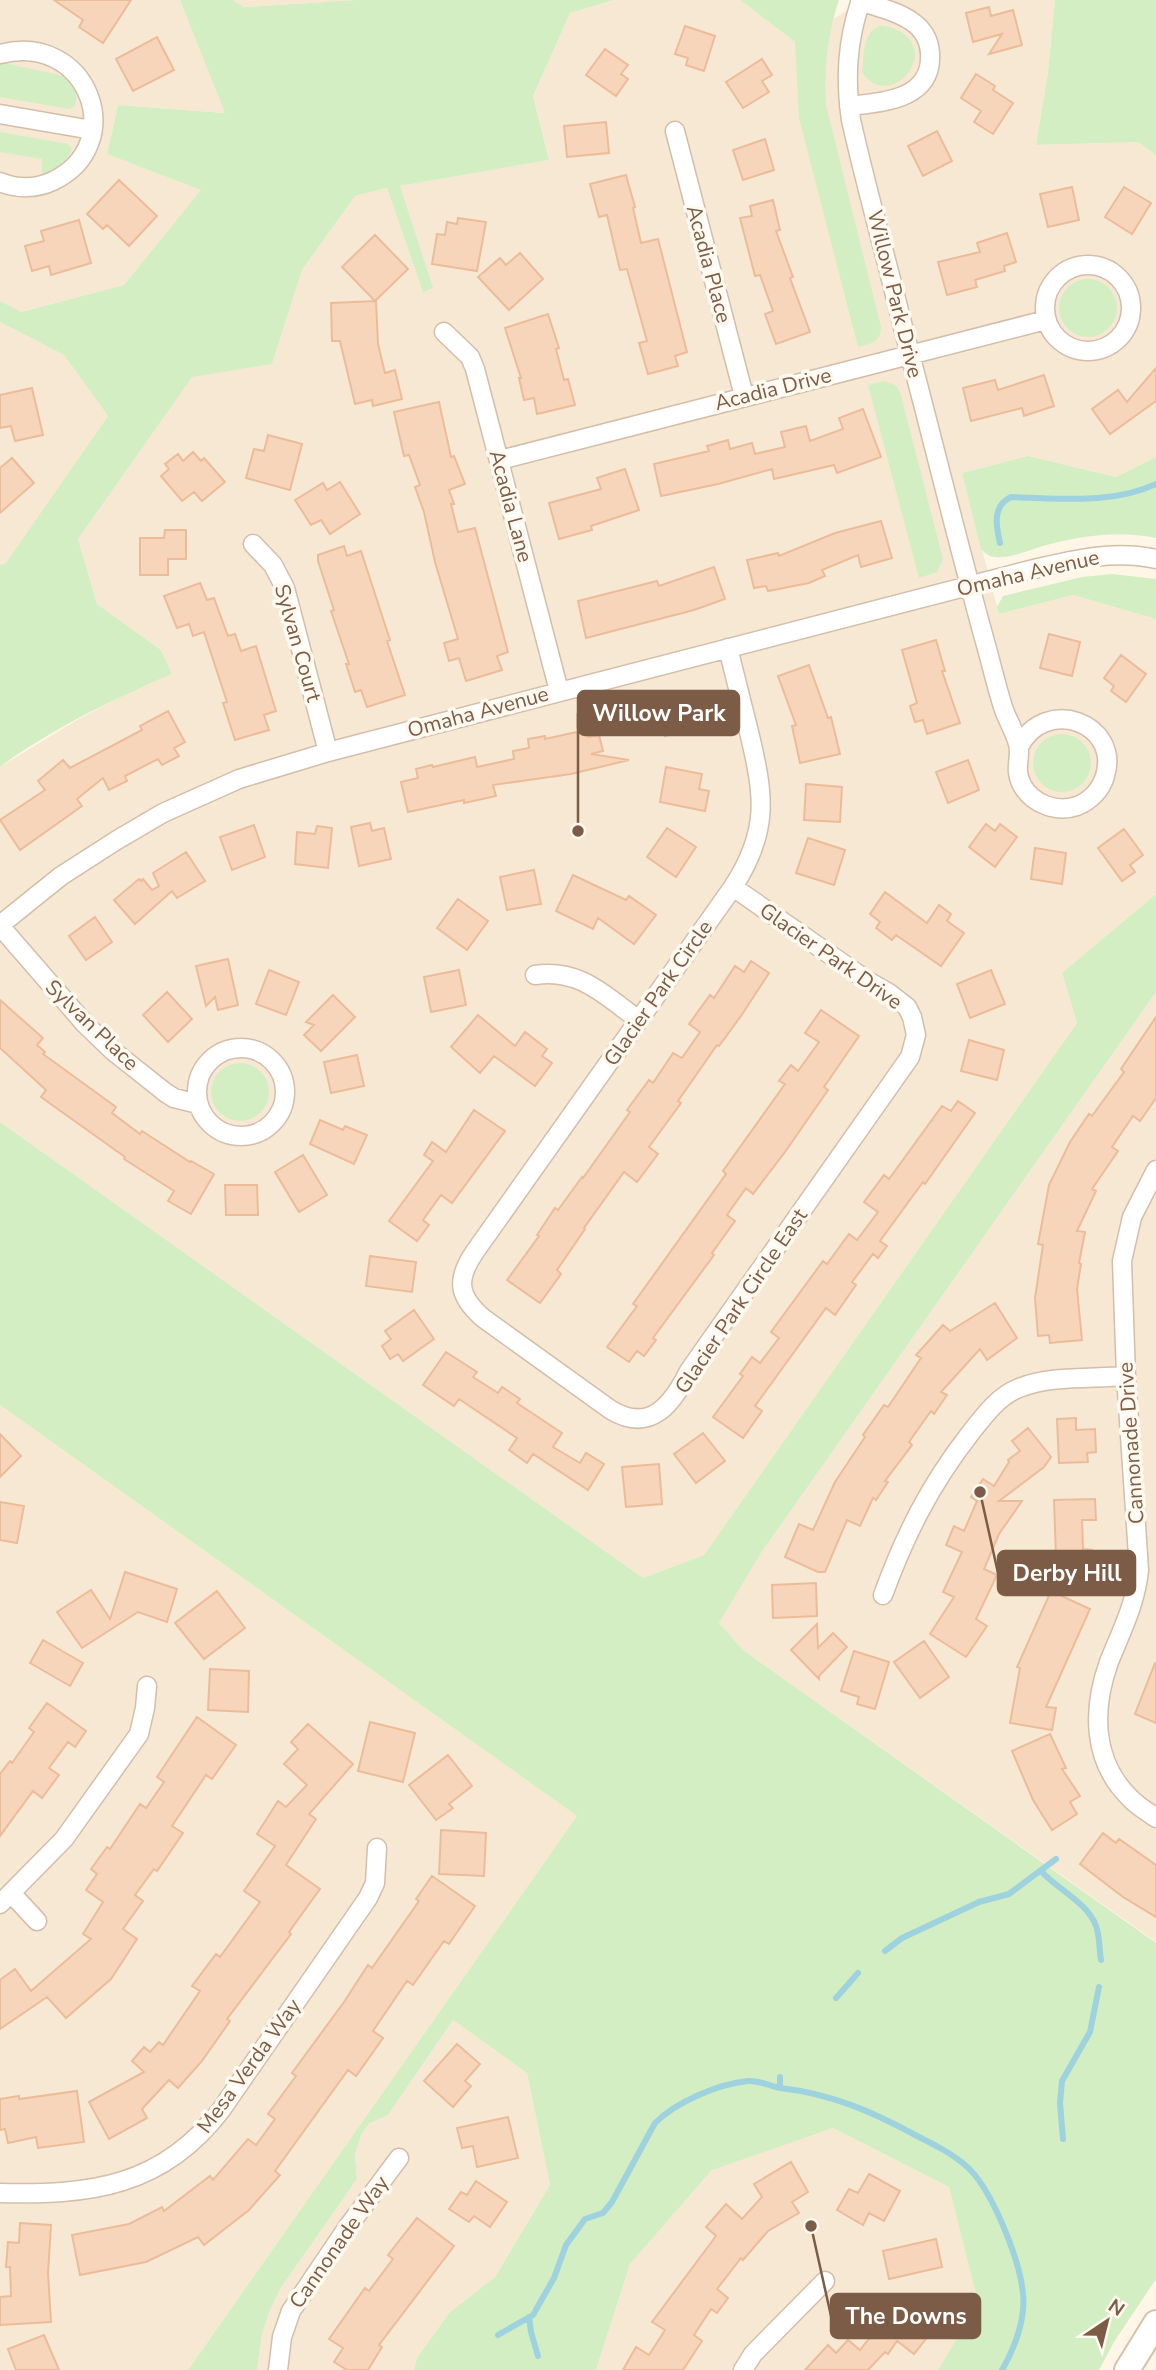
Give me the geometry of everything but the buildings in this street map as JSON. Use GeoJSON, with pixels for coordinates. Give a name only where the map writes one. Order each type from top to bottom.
{"type":"FeatureCollection","features":[{"type":"Feature","properties":{"kind":"street"},"geometry":{"type":"LineString","coordinates":[[849,106],[891,100],[911,91],[925,78],[930,56],[925,36],[910,19],[861,0]]}},
{"type":"Feature","properties":{"kind":"street","name":"Willow Park Drive"},"geometry":{"type":"LineString","coordinates":[[861,0],[847,56],[849,106],[858,149],[970,586],[1004,709],[1019,747]]}},
{"type":"Feature","properties":{"kind":"street"},"geometry":{"type":"LineString","coordinates":[[0,54],[29,50],[43,52],[68,66],[78,76],[91,102],[92,130],[82,157],[61,177],[34,187],[0,183]]}},
{"type":"Feature","properties":{"kind":"street"},"geometry":{"type":"LineString","coordinates":[[0,114],[92,130]]}},
{"type":"Feature","properties":{"kind":"street","name":"Acadia Place"},"geometry":{"type":"LineString","coordinates":[[675,131],[744,396]]}},
{"type":"Feature","properties":{"kind":"street"},"geometry":{"type":"LineString","coordinates":[[1094,265],[1104,268],[1120,279],[1129,295],[1131,316],[1128,326],[1122,335],[1105,348],[1095,351],[1074,349],[1056,338],[1046,320],[1047,292],[1058,276],[1075,266],[1094,265]]}},
{"type":"Feature","properties":{"kind":"street","name":"Acadia Drive"},"geometry":{"type":"LineString","coordinates":[[500,460],[1046,320]]}},
{"type":"Feature","properties":{"kind":"street","name":"Acadia Lane"},"geometry":{"type":"LineString","coordinates":[[444,332],[470,357],[500,460],[559,691]]}},
{"type":"Feature","properties":{"kind":"street","name":"Sylvan Court"},"geometry":{"type":"LineString","coordinates":[[253,544],[273,565],[285,588],[328,751]]}},
{"type":"Feature","properties":{"kind":"street","name":"Omaha Avenue"},"geometry":{"type":"LineString","coordinates":[[0,925],[74,867],[163,813],[239,779],[328,751],[1061,563],[1105,555],[1132,555],[1156,559]]}},
{"type":"Feature","properties":{"kind":"street","name":"Glacier Park Circle"},"geometry":{"type":"LineString","coordinates":[[472,1308],[465,1300],[462,1289],[468,1262],[733,887],[750,858],[759,828],[762,804],[760,777],[728,648]]}},
{"type":"Feature","properties":{"kind":"street"},"geometry":{"type":"LineString","coordinates":[[1059,718],[1076,720],[1091,729],[1101,742],[1106,758],[1105,775],[1096,792],[1081,804],[1052,807],[1035,799],[1022,785],[1016,766],[1019,747],[1028,733],[1042,722],[1059,718]]}},
{"type":"Feature","properties":{"kind":"street","name":"Glacier Park Drive"},"geometry":{"type":"LineString","coordinates":[[733,887],[899,1000],[912,1017],[916,1035]]}},
{"type":"Feature","properties":{"kind":"street","name":"Sylvan Place"},"geometry":{"type":"LineString","coordinates":[[0,925],[71,1009],[113,1051],[174,1098],[198,1104]]}},
{"type":"Feature","properties":{"kind":"street"},"geometry":{"type":"LineString","coordinates":[[535,975],[559,973],[579,978],[639,1020]]}},
{"type":"Feature","properties":{"kind":"street","name":"Glacier Park Circle East"},"geometry":{"type":"LineString","coordinates":[[472,1308],[618,1414],[645,1418],[665,1409],[679,1393],[689,1371],[910,1057],[916,1035]]}},
{"type":"Feature","properties":{"kind":"street"},"geometry":{"type":"LineString","coordinates":[[233,1049],[249,1049],[264,1054],[276,1065],[285,1082],[282,1111],[271,1126],[253,1135],[233,1136],[215,1128],[202,1114],[198,1104],[197,1088],[206,1066],[218,1055],[233,1049]]}},
{"type":"Feature","properties":{"kind":"street","name":"Cannonade Drive"},"geometry":{"type":"LineString","coordinates":[[1156,1170],[1132,1217],[1122,1261],[1126,1376],[1139,1570],[1134,1598],[1106,1671],[1098,1700],[1097,1731],[1104,1758],[1120,1787],[1156,1818]]}},
{"type":"Feature","properties":{"kind":"street"},"geometry":{"type":"LineString","coordinates":[[883,1595],[896,1559],[926,1497],[991,1407],[1017,1388],[1036,1382],[1126,1376]]}},
{"type":"Feature","properties":{"kind":"street"},"geometry":{"type":"LineString","coordinates":[[37,1921],[6,1899],[64,1839],[139,1734],[147,1686]]}},
{"type":"Feature","properties":{"kind":"street","name":"Mesa Verda Way"},"geometry":{"type":"LineString","coordinates":[[0,2193],[76,2191],[122,2182],[164,2162],[203,2132],[368,1898],[375,1883],[377,1848]]}},
{"type":"Feature","properties":{"kind":"street","name":"Cannonade Way"},"geometry":{"type":"LineString","coordinates":[[278,2370],[282,2337],[291,2311],[398,2158]]}},
{"type":"Feature","properties":{"kind":"street"},"geometry":{"type":"LineString","coordinates":[[743,2370],[754,2354],[825,2281]]}},
{"type":"Feature","properties":{"kind":"street"},"geometry":{"type":"LineString","coordinates":[[1127,2370],[1156,2323]]}},
{"type":"Feature","properties":{"kind":"shaded area"},"geometry":{"type":"Polygon","coordinates":[[[0,0],[180,0],[226,113],[118,105],[107,154],[202,190],[124,285],[20,312],[0,301],[0,0]]]}},
{"type":"Feature","properties":{"kind":"shaded area"},"geometry":{"type":"Polygon","coordinates":[[[233,0],[356,0],[244,7],[233,0]]]}},
{"type":"Feature","properties":{"kind":"shaded area"},"geometry":{"type":"Polygon","coordinates":[[[614,0],[740,0],[795,42],[865,0],[1055,0],[1048,72],[1036,145],[1138,142],[1156,155],[1156,457],[1116,477],[1028,456],[962,473],[999,614],[1073,595],[1156,619],[1156,894],[1062,973],[1077,1023],[704,1555],[643,1578],[0,1122],[0,767],[77,720],[172,674],[161,650],[97,604],[78,539],[192,376],[272,364],[302,270],[355,196],[387,188],[423,291],[400,186],[549,160],[533,96],[570,13],[614,0]]]}},
{"type":"Feature","properties":{"kind":"shaded area"},"geometry":{"type":"Polygon","coordinates":[[[0,322],[64,355],[108,416],[6,564],[0,565],[0,322]]]}},
{"type":"Feature","properties":{"kind":"shaded area"},"geometry":{"type":"Polygon","coordinates":[[[1156,992],[1156,1942],[743,1650],[719,1623],[761,1553],[1156,992]]]}},
{"type":"Feature","properties":{"kind":"shaded area"},"geometry":{"type":"Polygon","coordinates":[[[0,1405],[577,1816],[188,2370],[0,2370],[0,1405]]]}},
{"type":"Feature","properties":{"kind":"shaded area"},"geometry":{"type":"Polygon","coordinates":[[[453,2020],[527,2073],[550,2185],[495,2277],[449,2313],[417,2358],[414,2370],[257,2370],[262,2334],[280,2289],[357,2179],[355,2154],[362,2133],[370,2123],[388,2115],[453,2020]]]}},
{"type":"Feature","properties":{"kind":"shaded area"},"geometry":{"type":"Polygon","coordinates":[[[833,2128],[949,2187],[975,2291],[975,2308],[938,2370],[596,2370],[630,2264],[713,2169],[833,2128]]]}},
{"type":"Feature","properties":{"kind":"green space"},"geometry":{"type":"Polygon","coordinates":[[[180,0],[233,0],[244,7],[356,0],[614,0],[570,13],[533,96],[549,160],[400,186],[433,288],[423,292],[387,188],[355,196],[302,270],[272,364],[192,377],[78,539],[97,604],[161,650],[172,674],[83,716],[0,767],[0,565],[6,563],[108,416],[64,355],[0,322],[0,301],[21,312],[124,285],[201,190],[107,154],[118,105],[225,113],[180,0]]]}},
{"type":"Feature","properties":{"kind":"green space"},"geometry":{"type":"Polygon","coordinates":[[[740,0],[839,0],[827,52],[826,105],[881,327],[879,336],[871,343],[858,347],[799,118],[795,42],[740,0]]]}},
{"type":"Feature","properties":{"kind":"green space"},"geometry":{"type":"Polygon","coordinates":[[[1055,0],[1156,0],[1156,155],[1138,142],[1036,145],[1048,72],[1055,0]]]}},
{"type":"Feature","properties":{"kind":"green space"},"geometry":{"type":"Polygon","coordinates":[[[880,26],[901,32],[912,42],[915,54],[906,76],[896,83],[884,86],[872,83],[862,72],[867,39],[874,29],[880,26]]]}},
{"type":"Feature","properties":{"kind":"green space"},"geometry":{"type":"Polygon","coordinates":[[[0,64],[64,76],[75,90],[74,107],[69,109],[0,97],[0,64]]]}},
{"type":"Feature","properties":{"kind":"green space"},"geometry":{"type":"Polygon","coordinates":[[[0,132],[68,144],[72,149],[60,165],[42,174],[42,159],[0,152],[0,132]]]}},
{"type":"Feature","properties":{"kind":"green space"},"geometry":{"type":"Polygon","coordinates":[[[1088,279],[1099,281],[1112,292],[1117,308],[1115,319],[1104,332],[1088,337],[1077,335],[1064,324],[1059,308],[1061,297],[1072,284],[1088,279]]]}},
{"type":"Feature","properties":{"kind":"green space"},"geometry":{"type":"Polygon","coordinates":[[[884,381],[895,385],[900,392],[943,559],[937,572],[919,578],[868,385],[884,381]]]}},
{"type":"Feature","properties":{"kind":"green space"},"geometry":{"type":"Polygon","coordinates":[[[1028,456],[1116,477],[1156,457],[1156,538],[1127,534],[1099,535],[1057,542],[1006,557],[987,554],[981,549],[962,473],[1028,456]]]}},
{"type":"Feature","properties":{"kind":"green space"},"geometry":{"type":"Polygon","coordinates":[[[1112,574],[1156,579],[1156,619],[1073,595],[999,614],[997,607],[1003,596],[1082,577],[1112,574]]]}},
{"type":"Feature","properties":{"kind":"green space"},"geometry":{"type":"Polygon","coordinates":[[[1062,734],[1083,742],[1091,763],[1083,784],[1062,792],[1041,784],[1033,763],[1041,742],[1062,734]]]}},
{"type":"Feature","properties":{"kind":"green space"},"geometry":{"type":"Polygon","coordinates":[[[1156,894],[1156,992],[761,1553],[719,1623],[743,1650],[1156,1943],[1156,2279],[1114,2342],[1099,2370],[938,2370],[975,2308],[975,2291],[949,2187],[833,2128],[712,2170],[630,2264],[596,2370],[414,2370],[417,2358],[449,2313],[495,2277],[550,2185],[527,2073],[453,2020],[388,2115],[370,2123],[362,2133],[355,2154],[357,2179],[280,2289],[262,2334],[257,2370],[188,2370],[577,1816],[0,1405],[0,1122],[643,1578],[704,1555],[1077,1023],[1062,973],[1156,894]]]}},
{"type":"Feature","properties":{"kind":"green space"},"geometry":{"type":"Polygon","coordinates":[[[240,1063],[251,1065],[264,1076],[269,1092],[267,1103],[256,1116],[240,1121],[229,1119],[216,1108],[211,1092],[213,1081],[224,1068],[240,1063]]]}},
{"type":"Feature","properties":{"kind":"waterway"},"geometry":{"type":"LineString","coordinates":[[1000,543],[998,511],[1011,497],[1103,498],[1139,491],[1156,484]]}},
{"type":"Feature","properties":{"kind":"waterway"},"geometry":{"type":"LineString","coordinates":[[885,1951],[902,1938],[979,1902],[1009,1894],[1056,1859]]}},
{"type":"Feature","properties":{"kind":"waterway"},"geometry":{"type":"LineString","coordinates":[[1041,1871],[1079,1903],[1092,1918],[1098,1934],[1101,1960]]}},
{"type":"Feature","properties":{"kind":"waterway"},"geometry":{"type":"LineString","coordinates":[[836,1998],[858,1973]]}},
{"type":"Feature","properties":{"kind":"waterway"},"geometry":{"type":"LineString","coordinates":[[1063,2139],[1060,2103],[1062,2081],[1090,2032],[1099,1987]]}},
{"type":"Feature","properties":{"kind":"waterway"},"geometry":{"type":"LineString","coordinates":[[780,2077],[780,2088],[818,2095],[869,2112],[943,2150],[975,2175],[1003,2225],[1016,2262],[1023,2294],[1023,2313],[1018,2334],[1002,2370]]}},
{"type":"Feature","properties":{"kind":"waterway"},"geometry":{"type":"LineString","coordinates":[[498,2335],[533,2315],[554,2278],[566,2245],[585,2219],[603,2213],[612,2202],[655,2123],[664,2115],[698,2095],[736,2083],[756,2081],[780,2088]]}},
{"type":"Feature","properties":{"kind":"waterway"},"geometry":{"type":"LineString","coordinates":[[529,2317],[538,2356]]}},
{"type":"Feature","properties":{"kind":"place","name":"Willow Park"},"geometry":{"type":"Point","coordinates":[578,831]}},
{"type":"Feature","properties":{"kind":"place","name":"Derby Hill"},"geometry":{"type":"Point","coordinates":[980,1492]}},
{"type":"Feature","properties":{"kind":"place","name":"The Downs"},"geometry":{"type":"Point","coordinates":[811,2226]}}]}
